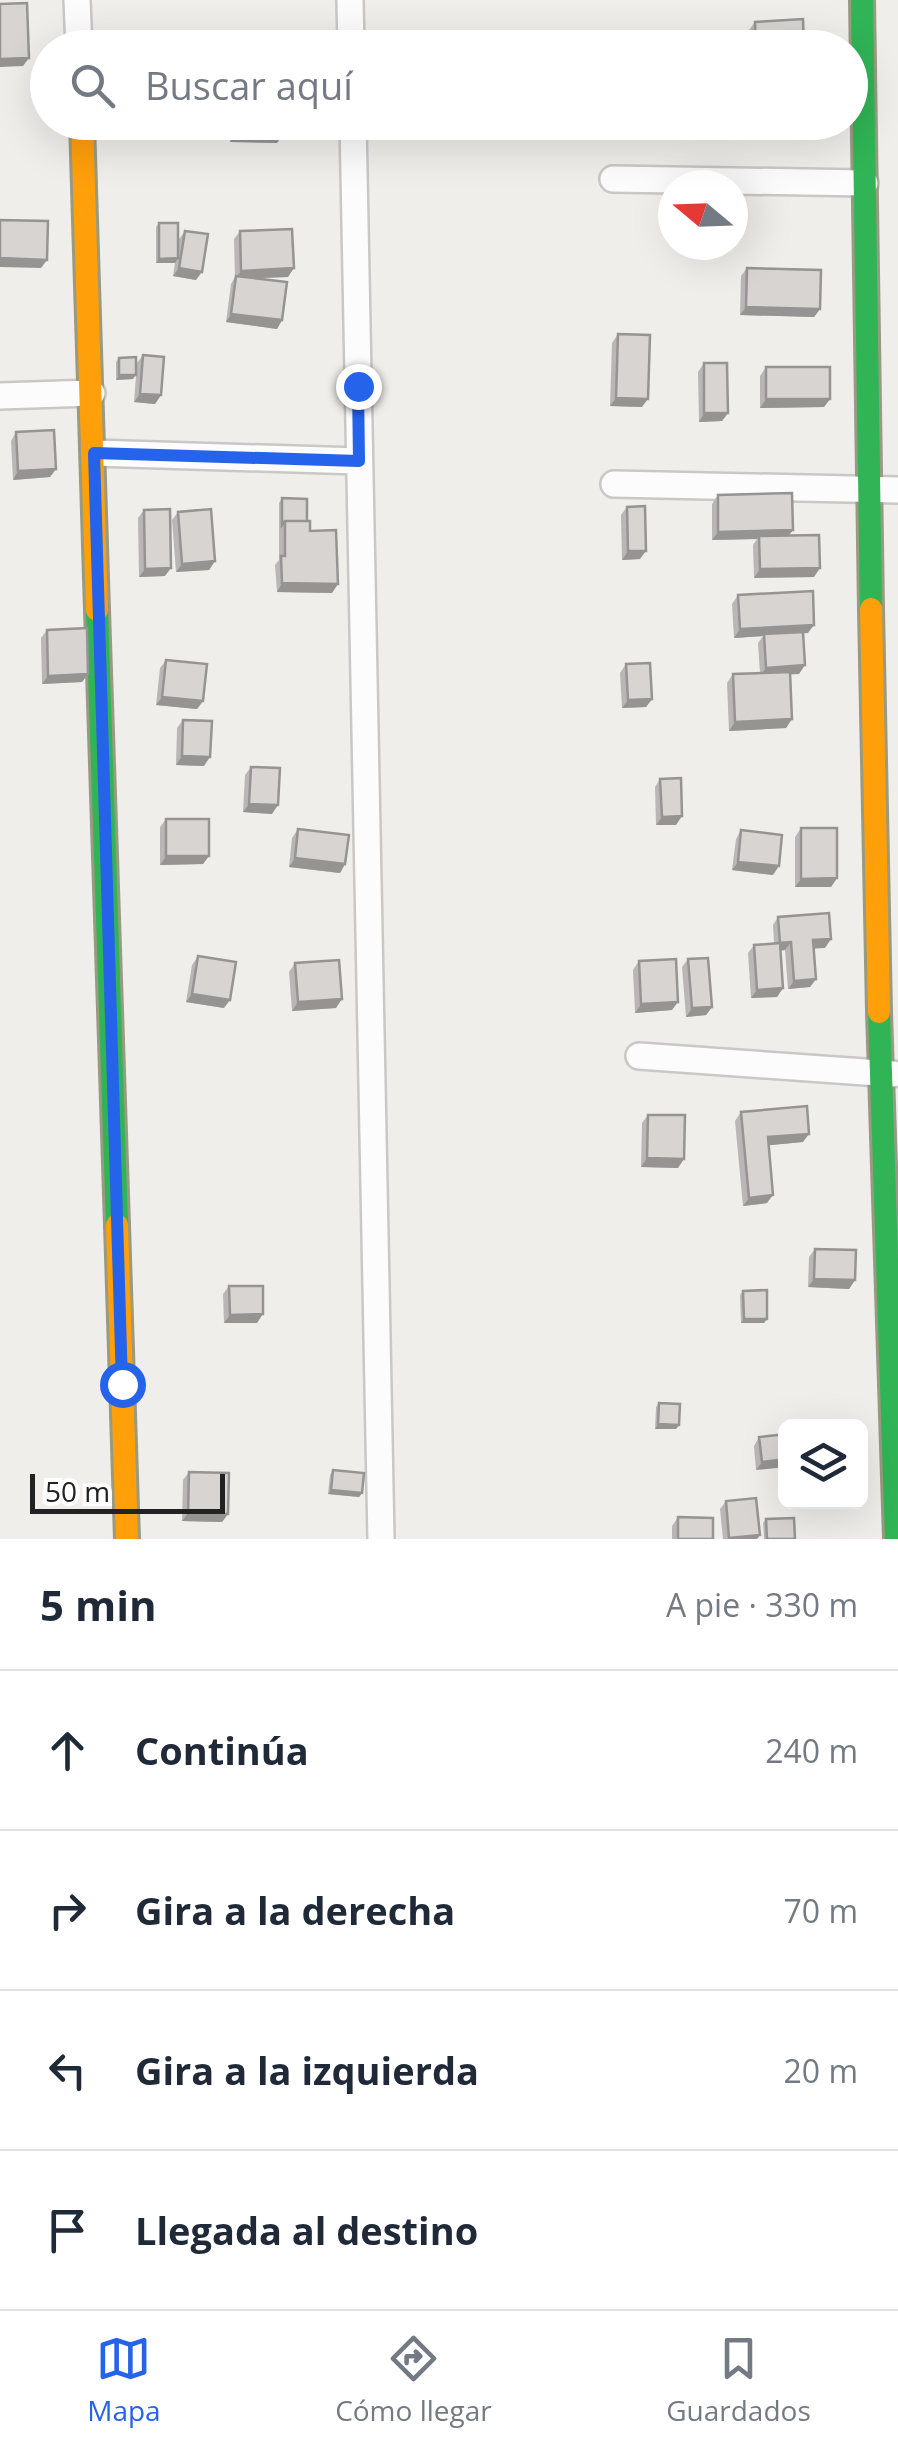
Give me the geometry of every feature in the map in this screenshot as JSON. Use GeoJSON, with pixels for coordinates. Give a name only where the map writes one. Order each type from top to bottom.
{"type":"FeatureCollection","features":[{"type":"Feature","properties":{"kind":"street"},"geometry":{"type":"LineString","coordinates":[[78,0],[79,30]]}},
{"type":"Feature","properties":{"kind":"street"},"geometry":{"type":"LineString","coordinates":[[350,0],[351,30]]}},
{"type":"Feature","properties":{"kind":"street"},"geometry":{"type":"LineString","coordinates":[[862,0],[862,30]]}},
{"type":"Feature","properties":{"kind":"street"},"geometry":{"type":"LineString","coordinates":[[83,140],[127,1539]]}},
{"type":"Feature","properties":{"kind":"street"},"geometry":{"type":"LineString","coordinates":[[352,140],[381,1539]]}},
{"type":"Feature","properties":{"kind":"street"},"geometry":{"type":"LineString","coordinates":[[864,140],[874,848],[890,1073],[896,1539]]}},
{"type":"Feature","properties":{"kind":"street"},"geometry":{"type":"LineString","coordinates":[[612,178],[865,183]]}},
{"type":"Feature","properties":{"kind":"street"},"geometry":{"type":"LineString","coordinates":[[0,396],[92,393]]}},
{"type":"Feature","properties":{"kind":"street"},"geometry":{"type":"LineString","coordinates":[[94,453],[359,461]]}},
{"type":"Feature","properties":{"kind":"street"},"geometry":{"type":"LineString","coordinates":[[614,484],[898,490]]}},
{"type":"Feature","properties":{"kind":"street"},"geometry":{"type":"LineString","coordinates":[[639,1056],[890,1073]]}},
{"type":"Feature","properties":{"kind":"building"},"geometry":{"type":"Polygon","coordinates":[[[27,3],[29,58],[0,59],[0,4],[27,3]]]}},
{"type":"Feature","properties":{"kind":"building"},"geometry":{"type":"Polygon","coordinates":[[[803,19],[803,30],[755,30],[755,22],[803,19]]]}},
{"type":"Feature","properties":{"kind":"building"},"geometry":{"type":"Polygon","coordinates":[[[0,220],[48,221],[47,260],[0,258],[0,220]]]}},
{"type":"Feature","properties":{"kind":"building"},"geometry":{"type":"Polygon","coordinates":[[[159,223],[178,223],[178,258],[159,259],[159,223]]]}},
{"type":"Feature","properties":{"kind":"building"},"geometry":{"type":"Polygon","coordinates":[[[292,229],[294,268],[241,271],[240,231],[292,229]]]}},
{"type":"Feature","properties":{"kind":"building"},"geometry":{"type":"Polygon","coordinates":[[[185,231],[208,234],[202,272],[179,268],[185,231]]]}},
{"type":"Feature","properties":{"kind":"building"},"geometry":{"type":"Polygon","coordinates":[[[747,268],[821,270],[820,309],[746,307],[747,268]]]}},
{"type":"Feature","properties":{"kind":"building"},"geometry":{"type":"Polygon","coordinates":[[[236,276],[287,282],[282,320],[231,314],[236,276]]]}},
{"type":"Feature","properties":{"kind":"building"},"geometry":{"type":"Polygon","coordinates":[[[618,334],[650,335],[648,399],[616,398],[618,334]]]}},
{"type":"Feature","properties":{"kind":"building"},"geometry":{"type":"Polygon","coordinates":[[[143,355],[164,357],[161,395],[140,394],[143,355]]]}},
{"type":"Feature","properties":{"kind":"building"},"geometry":{"type":"Polygon","coordinates":[[[136,357],[136,375],[119,375],[119,358],[136,357]]]}},
{"type":"Feature","properties":{"kind":"building"},"geometry":{"type":"Polygon","coordinates":[[[704,363],[727,363],[728,413],[704,413],[704,363]]]}},
{"type":"Feature","properties":{"kind":"building"},"geometry":{"type":"Polygon","coordinates":[[[766,367],[830,367],[830,399],[766,399],[766,367]]]}},
{"type":"Feature","properties":{"kind":"building"},"geometry":{"type":"Polygon","coordinates":[[[54,430],[56,469],[18,471],[16,432],[54,430]]]}},
{"type":"Feature","properties":{"kind":"building"},"geometry":{"type":"Polygon","coordinates":[[[792,493],[793,530],[718,532],[718,495],[792,493]]]}},
{"type":"Feature","properties":{"kind":"building"},"geometry":{"type":"Polygon","coordinates":[[[282,498],[307,499],[307,521],[285,521],[282,525],[282,498]]]}},
{"type":"Feature","properties":{"kind":"building"},"geometry":{"type":"Polygon","coordinates":[[[645,506],[646,551],[628,551],[627,507],[645,506]]]}},
{"type":"Feature","properties":{"kind":"building"},"geometry":{"type":"Polygon","coordinates":[[[170,509],[171,568],[145,569],[144,510],[170,509]]]}},
{"type":"Feature","properties":{"kind":"building"},"geometry":{"type":"Polygon","coordinates":[[[211,509],[215,561],[182,564],[178,512],[211,509]]]}},
{"type":"Feature","properties":{"kind":"building"},"geometry":{"type":"Polygon","coordinates":[[[285,521],[310,521],[310,531],[336,530],[338,584],[282,583],[285,521]]]}},
{"type":"Feature","properties":{"kind":"building"},"geometry":{"type":"Polygon","coordinates":[[[819,535],[820,568],[760,569],[759,536],[819,535]]]}},
{"type":"Feature","properties":{"kind":"building"},"geometry":{"type":"Polygon","coordinates":[[[813,591],[814,625],[740,629],[738,595],[813,591]]]}},
{"type":"Feature","properties":{"kind":"building"},"geometry":{"type":"Polygon","coordinates":[[[87,628],[88,674],[48,676],[47,630],[87,628]]]}},
{"type":"Feature","properties":{"kind":"building"},"geometry":{"type":"Polygon","coordinates":[[[803,632],[805,665],[766,668],[764,634],[803,632]]]}},
{"type":"Feature","properties":{"kind":"building"},"geometry":{"type":"Polygon","coordinates":[[[166,660],[207,664],[203,701],[162,697],[166,660]]]}},
{"type":"Feature","properties":{"kind":"building"},"geometry":{"type":"Polygon","coordinates":[[[650,663],[652,699],[628,700],[626,664],[650,663]]]}},
{"type":"Feature","properties":{"kind":"building"},"geometry":{"type":"Polygon","coordinates":[[[790,672],[792,719],[735,722],[733,674],[790,672]]]}},
{"type":"Feature","properties":{"kind":"building"},"geometry":{"type":"Polygon","coordinates":[[[183,720],[212,721],[210,757],[182,756],[183,720]]]}},
{"type":"Feature","properties":{"kind":"building"},"geometry":{"type":"Polygon","coordinates":[[[251,767],[280,768],[278,805],[249,804],[251,767]]]}},
{"type":"Feature","properties":{"kind":"building"},"geometry":{"type":"Polygon","coordinates":[[[681,778],[682,816],[662,817],[660,779],[681,778]]]}},
{"type":"Feature","properties":{"kind":"building"},"geometry":{"type":"Polygon","coordinates":[[[166,819],[209,819],[209,856],[166,856],[166,819]]]}},
{"type":"Feature","properties":{"kind":"building"},"geometry":{"type":"Polygon","coordinates":[[[801,828],[837,828],[837,878],[801,879],[801,828]]]}},
{"type":"Feature","properties":{"kind":"building"},"geometry":{"type":"Polygon","coordinates":[[[298,829],[349,835],[345,864],[295,858],[298,829]]]}},
{"type":"Feature","properties":{"kind":"building"},"geometry":{"type":"Polygon","coordinates":[[[741,830],[782,835],[779,866],[738,862],[741,830]]]}},
{"type":"Feature","properties":{"kind":"building"},"geometry":{"type":"Polygon","coordinates":[[[829,913],[831,939],[813,940],[816,979],[794,981],[791,942],[780,943],[778,917],[829,913]]]}},
{"type":"Feature","properties":{"kind":"building"},"geometry":{"type":"Polygon","coordinates":[[[780,943],[783,988],[757,990],[754,945],[780,943]]]}},
{"type":"Feature","properties":{"kind":"building"},"geometry":{"type":"Polygon","coordinates":[[[198,956],[236,962],[230,1000],[192,994],[198,956]]]}},
{"type":"Feature","properties":{"kind":"building"},"geometry":{"type":"Polygon","coordinates":[[[708,958],[712,1007],[692,1008],[688,959],[708,958]]]}},
{"type":"Feature","properties":{"kind":"building"},"geometry":{"type":"Polygon","coordinates":[[[676,959],[678,1002],[641,1004],[639,961],[676,959]]]}},
{"type":"Feature","properties":{"kind":"building"},"geometry":{"type":"Polygon","coordinates":[[[339,960],[342,999],[298,1002],[295,963],[339,960]]]}},
{"type":"Feature","properties":{"kind":"building"},"geometry":{"type":"Polygon","coordinates":[[[807,1106],[809,1134],[768,1137],[773,1195],[749,1198],[741,1112],[807,1106]]]}},
{"type":"Feature","properties":{"kind":"building"},"geometry":{"type":"Polygon","coordinates":[[[648,1115],[685,1115],[684,1159],[647,1158],[648,1115]]]}},
{"type":"Feature","properties":{"kind":"building"},"geometry":{"type":"Polygon","coordinates":[[[815,1249],[856,1250],[855,1280],[814,1279],[815,1249]]]}},
{"type":"Feature","properties":{"kind":"building"},"geometry":{"type":"Polygon","coordinates":[[[229,1286],[263,1286],[263,1314],[230,1315],[229,1286]]]}},
{"type":"Feature","properties":{"kind":"building"},"geometry":{"type":"Polygon","coordinates":[[[767,1290],[767,1319],[744,1319],[743,1291],[767,1290]]]}},
{"type":"Feature","properties":{"kind":"building"},"geometry":{"type":"Polygon","coordinates":[[[659,1403],[680,1404],[679,1425],[658,1424],[659,1403]]]}},
{"type":"Feature","properties":{"kind":"building"},"geometry":{"type":"Polygon","coordinates":[[[778,1435],[778,1460],[762,1462],[759,1437],[778,1435]]]}},
{"type":"Feature","properties":{"kind":"building"},"geometry":{"type":"Polygon","coordinates":[[[333,1470],[364,1473],[362,1493],[331,1490],[333,1470]]]}},
{"type":"Feature","properties":{"kind":"building"},"geometry":{"type":"Polygon","coordinates":[[[189,1472],[229,1473],[228,1514],[188,1513],[189,1472]]]}},
{"type":"Feature","properties":{"kind":"building"},"geometry":{"type":"Polygon","coordinates":[[[756,1498],[760,1535],[729,1538],[726,1501],[756,1498]]]}},
{"type":"Feature","properties":{"kind":"building"},"geometry":{"type":"Polygon","coordinates":[[[678,1517],[713,1518],[713,1539],[678,1539],[678,1517]]]}},
{"type":"Feature","properties":{"kind":"building"},"geometry":{"type":"Polygon","coordinates":[[[794,1518],[795,1539],[767,1539],[766,1519],[794,1518]]]}},
{"type":"Feature","properties":{"kind":"traffic: fast"},"geometry":{"type":"LineString","coordinates":[[862,0],[862,30]]}},
{"type":"Feature","properties":{"kind":"traffic: fast"},"geometry":{"type":"LineString","coordinates":[[864,140],[871,609]]}},
{"type":"Feature","properties":{"kind":"traffic: fast"},"geometry":{"type":"LineString","coordinates":[[97,610],[117,1225]]}},
{"type":"Feature","properties":{"kind":"traffic: fast"},"geometry":{"type":"LineString","coordinates":[[879,1012],[896,1539]]}},
{"type":"Feature","properties":{"kind":"traffic: slow"},"geometry":{"type":"LineString","coordinates":[[83,140],[97,610]]}},
{"type":"Feature","properties":{"kind":"traffic: slow"},"geometry":{"type":"LineString","coordinates":[[871,609],[879,1012]]}},
{"type":"Feature","properties":{"kind":"traffic: slow"},"geometry":{"type":"LineString","coordinates":[[117,1225],[127,1539]]}},
{"type":"Feature","properties":{"kind":"route"},"geometry":{"type":"LineString","coordinates":[[122,1384],[94,453],[359,461],[358,386]]}}]}
